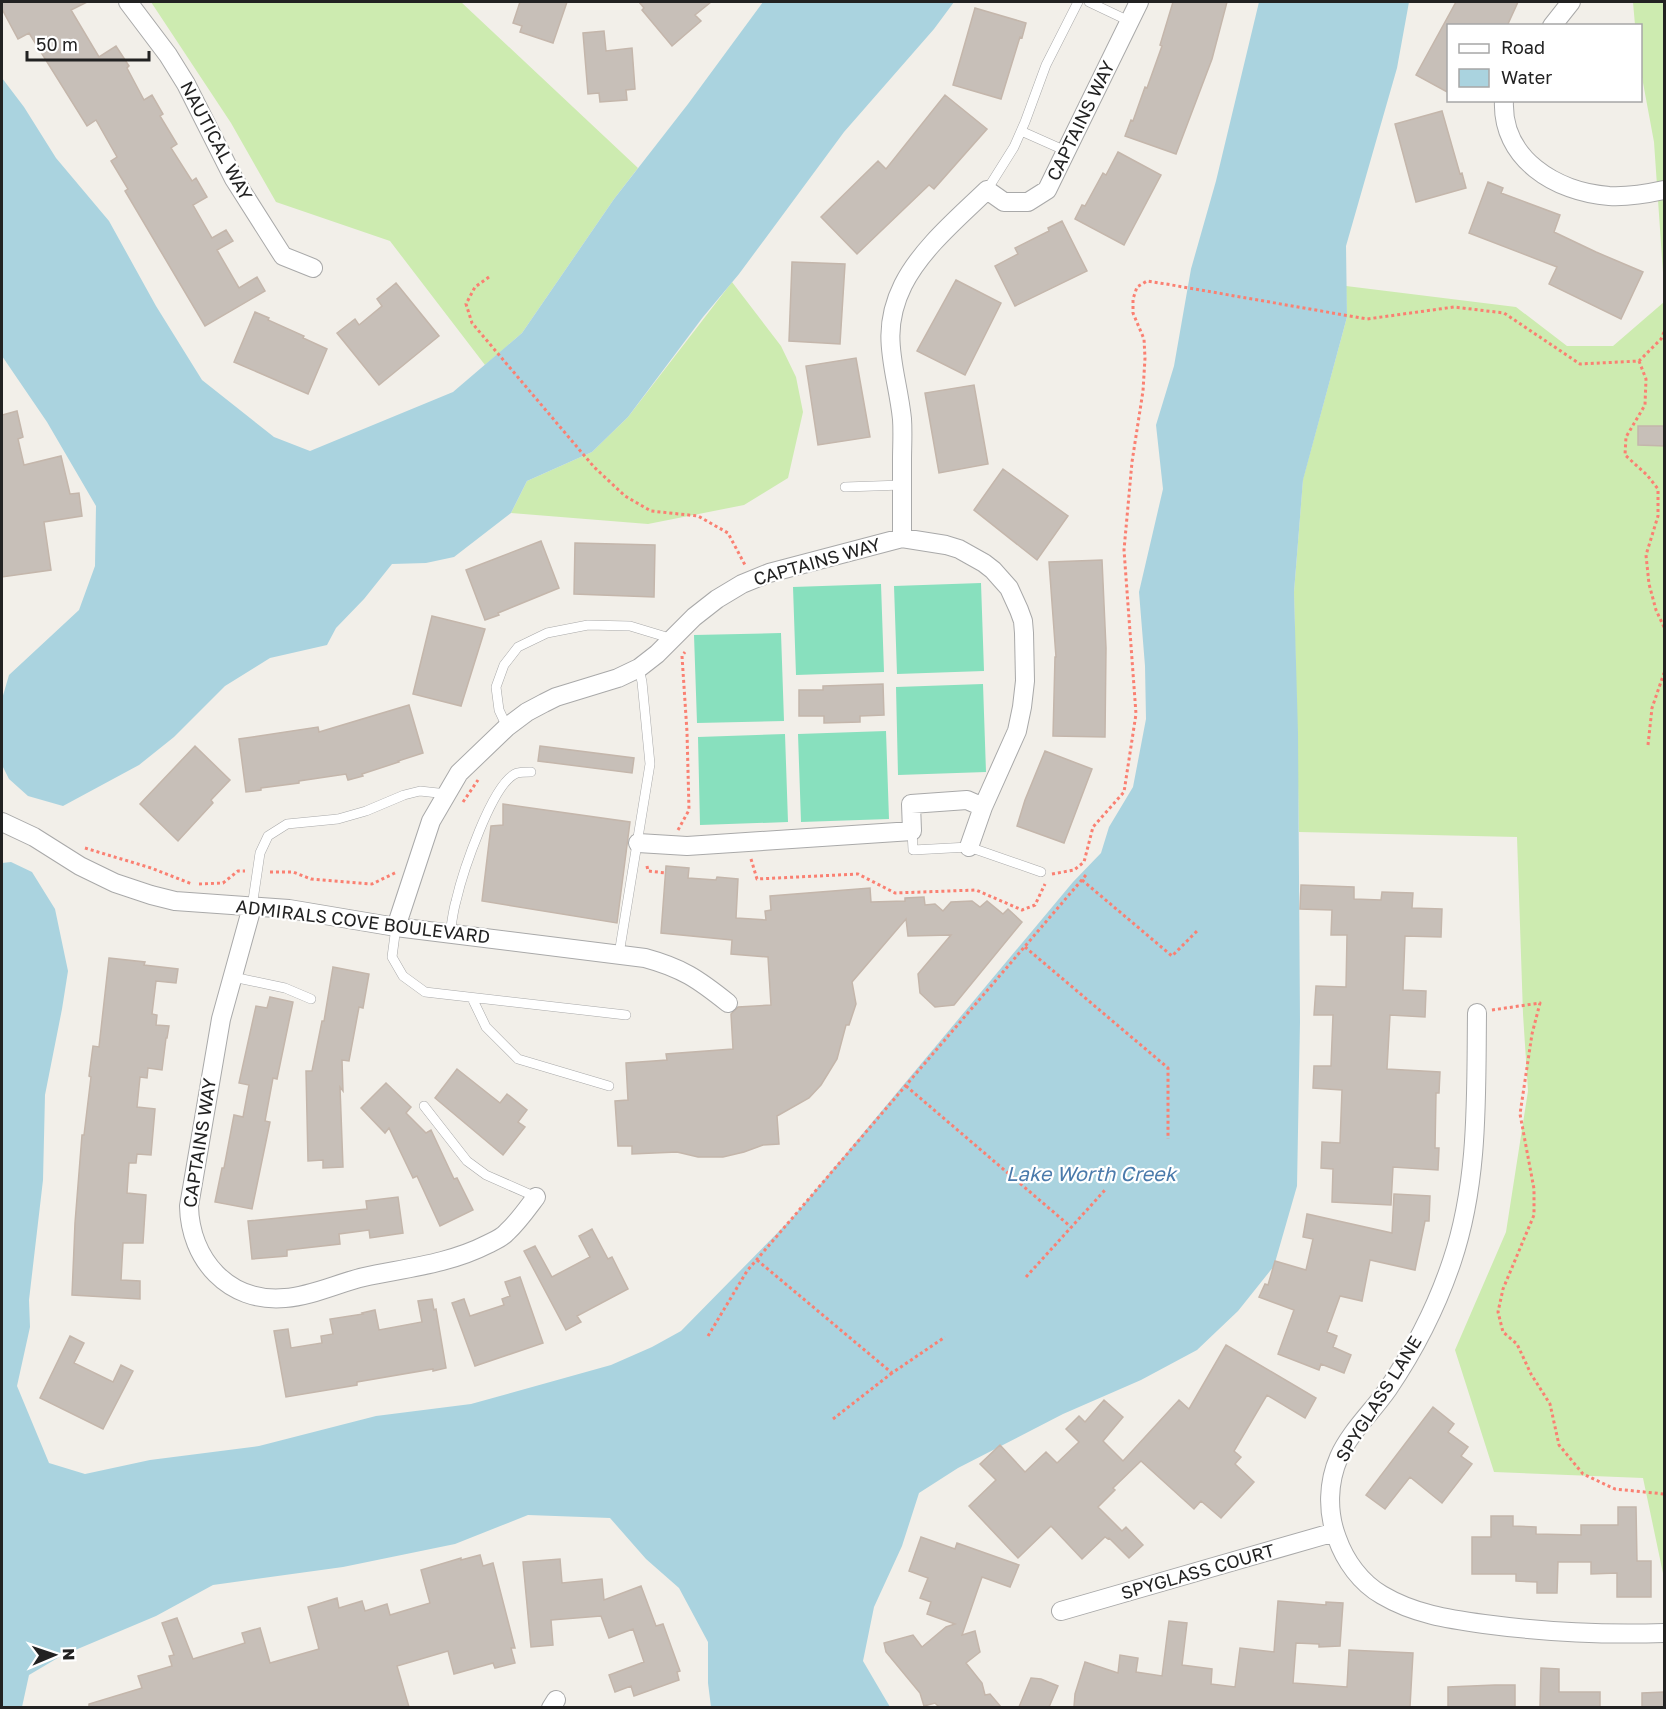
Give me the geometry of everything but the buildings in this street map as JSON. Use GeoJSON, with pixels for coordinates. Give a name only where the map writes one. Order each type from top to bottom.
{"type":"FeatureCollection","features":[{"type":"Feature","properties":{"kind":"street","name":"NAUTICAL WAY"},"geometry":{"type":"LineString","coordinates":[[128,2],[168,55],[186,84],[234,178],[283,256],[313,268]]}},
{"type":"Feature","properties":{"kind":"street","name":"CAPTAINS WAY"},"geometry":{"type":"LineString","coordinates":[[902,538],[902,420],[890,352],[890,330],[903,286],[928,249],[987,190],[1004,202],[1028,202],[1047,190],[1139,2]]}},
{"type":"Feature","properties":{"kind":"street"},"geometry":{"type":"LineString","coordinates":[[1554,24],[1570,2]]}},
{"type":"Feature","properties":{"kind":"street"},"geometry":{"type":"LineString","coordinates":[[1504,102],[1505,124],[1514,147],[1531,165],[1552,179],[1580,190],[1609,196],[1644,195],[1665,190]]}},
{"type":"Feature","properties":{"kind":"street","name":"CAPTAINS WAY"},"geometry":{"type":"LineString","coordinates":[[396,927],[431,821],[459,773],[526,712],[550,700],[618,678],[639,668],[657,654],[679,644],[694,617],[734,589],[769,573],[902,538],[946,545],[972,555],[993,570],[1009,588],[1019,609],[1024,633],[1023,707],[1017,731],[983,807],[969,847]]}},
{"type":"Feature","properties":{"kind":"street"},"geometry":{"type":"LineString","coordinates":[[638,843],[687,846],[912,831],[911,804],[967,800],[983,807]]}},
{"type":"Feature","properties":{"kind":"street","name":"ADMIRALS COVE BOULEVARD"},"geometry":{"type":"LineString","coordinates":[[2,822],[34,837],[80,866],[115,883],[175,901],[289,909],[396,927],[645,958],[672,966],[700,981],[728,1003]]}},
{"type":"Feature","properties":{"kind":"street","name":"CAPTAINS WAY"},"geometry":{"type":"LineString","coordinates":[[252,907],[221,1019],[189,1206],[191,1229],[198,1250],[211,1269],[229,1284],[249,1294],[261,1297],[295,1297],[362,1278],[449,1260],[473,1252],[506,1233],[536,1197]]}},
{"type":"Feature","properties":{"kind":"street","name":"SPYGLASS LANE"},"geometry":{"type":"LineString","coordinates":[[1477,1013],[1475,1135],[1470,1183],[1461,1230],[1435,1306],[1413,1349],[1387,1390],[1345,1445],[1339,1457],[1330,1494],[1335,1532],[1353,1569],[1371,1587],[1381,1595],[1404,1606],[1431,1615],[1506,1627],[1573,1632],[1665,1633]]}},
{"type":"Feature","properties":{"kind":"street","name":"SPYGLASS COURT"},"geometry":{"type":"LineString","coordinates":[[1061,1611],[1335,1532]]}},
{"type":"Feature","properties":{"kind":"lane"},"geometry":{"type":"LineString","coordinates":[[987,190],[1014,147],[1046,65],[1078,2]]}},
{"type":"Feature","properties":{"kind":"lane"},"geometry":{"type":"LineString","coordinates":[[1089,2],[1129,21]]}},
{"type":"Feature","properties":{"kind":"lane"},"geometry":{"type":"LineString","coordinates":[[1021,131],[1066,151]]}},
{"type":"Feature","properties":{"kind":"lane"},"geometry":{"type":"LineString","coordinates":[[845,488],[902,486]]}},
{"type":"Feature","properties":{"kind":"lane"},"geometry":{"type":"LineString","coordinates":[[507,727],[499,710],[496,687],[504,665],[518,647],[547,633],[588,625],[630,626],[679,644]]}},
{"type":"Feature","properties":{"kind":"lane"},"geometry":{"type":"LineString","coordinates":[[619,954],[650,764],[639,668]]}},
{"type":"Feature","properties":{"kind":"lane"},"geometry":{"type":"LineString","coordinates":[[450,933],[456,901],[474,843],[496,796],[508,779],[518,773],[531,772]]}},
{"type":"Feature","properties":{"kind":"lane"},"geometry":{"type":"LineString","coordinates":[[252,907],[260,853],[268,836],[287,824],[338,819],[420,791],[447,794]]}},
{"type":"Feature","properties":{"kind":"lane"},"geometry":{"type":"LineString","coordinates":[[912,831],[913,850],[969,847],[1041,872]]}},
{"type":"Feature","properties":{"kind":"lane"},"geometry":{"type":"LineString","coordinates":[[396,927],[392,957],[403,976],[425,992],[626,1015]]}},
{"type":"Feature","properties":{"kind":"lane"},"geometry":{"type":"LineString","coordinates":[[233,977],[285,988],[311,999]]}},
{"type":"Feature","properties":{"kind":"lane"},"geometry":{"type":"LineString","coordinates":[[471,998],[486,1027],[518,1059],[609,1086]]}},
{"type":"Feature","properties":{"kind":"lane"},"geometry":{"type":"LineString","coordinates":[[424,1106],[467,1161],[486,1175],[536,1197]]}},
{"type":"Feature","properties":{"kind":"path"},"geometry":{"type":"LineString","coordinates":[[489,277],[475,287],[466,304],[472,323],[594,467],[625,496],[651,511],[698,516],[728,533],[746,566],[734,589]]}},
{"type":"Feature","properties":{"kind":"path"},"geometry":{"type":"LineString","coordinates":[[750,842],[750,858],[757,879],[858,874],[895,893],[976,890],[1022,910],[1035,905],[1048,876],[1074,870],[1084,862],[1093,826],[1124,792],[1136,714],[1124,550],[1145,358],[1144,339],[1133,313],[1133,299],[1137,286],[1147,281],[1367,319],[1454,306],[1504,313],[1580,364],[1639,361],[1665,332]]}},
{"type":"Feature","properties":{"kind":"path"},"geometry":{"type":"LineString","coordinates":[[1639,361],[1646,379],[1645,405],[1626,437],[1625,455],[1647,475],[1658,489],[1658,516],[1646,555],[1649,584],[1656,610],[1665,627]]}},
{"type":"Feature","properties":{"kind":"path"},"geometry":{"type":"LineString","coordinates":[[674,845],[676,834],[689,810],[687,732],[682,657],[679,644]]}},
{"type":"Feature","properties":{"kind":"path"},"geometry":{"type":"LineString","coordinates":[[1648,745],[1652,708],[1665,673]]}},
{"type":"Feature","properties":{"kind":"path"},"geometry":{"type":"LineString","coordinates":[[646,860],[648,871],[666,873]]}},
{"type":"Feature","properties":{"kind":"path"},"geometry":{"type":"LineString","coordinates":[[708,1336],[747,1271],[1086,875]]}},
{"type":"Feature","properties":{"kind":"path"},"geometry":{"type":"LineString","coordinates":[[1082,880],[1173,956],[1199,929]]}},
{"type":"Feature","properties":{"kind":"path"},"geometry":{"type":"LineString","coordinates":[[1025,947],[1168,1068],[1168,1139]]}},
{"type":"Feature","properties":{"kind":"path"},"geometry":{"type":"LineString","coordinates":[[1477,1013],[1540,1003],[1532,1034],[1520,1114],[1534,1189],[1534,1215],[1503,1289],[1498,1312],[1503,1332],[1516,1344],[1550,1404],[1559,1445],[1583,1474],[1615,1489],[1665,1494]]}},
{"type":"Feature","properties":{"kind":"path"},"geometry":{"type":"LineString","coordinates":[[906,1086],[1071,1227]]}},
{"type":"Feature","properties":{"kind":"path"},"geometry":{"type":"LineString","coordinates":[[1026,1277],[1105,1190]]}},
{"type":"Feature","properties":{"kind":"path"},"geometry":{"type":"LineString","coordinates":[[757,1260],[892,1373]]}},
{"type":"Feature","properties":{"kind":"path"},"geometry":{"type":"LineString","coordinates":[[833,1419],[892,1373],[945,1337]]}},
{"type":"Feature","properties":{"kind":"green space"},"geometry":{"type":"Polygon","coordinates":[[[151,2],[461,2],[638,168],[614,199],[522,333],[485,365],[390,241],[276,202],[231,123],[151,2]]]}},
{"type":"Feature","properties":{"kind":"green space"},"geometry":{"type":"Polygon","coordinates":[[[1633,2],[1664,2],[1664,287],[1654,142],[1642,77],[1642,24],[1635,24],[1633,2]]]}},
{"type":"Feature","properties":{"kind":"green space"},"geometry":{"type":"Polygon","coordinates":[[[732,282],[781,346],[796,377],[803,412],[788,478],[744,505],[648,524],[511,513],[527,481],[592,452],[628,417],[732,282]]]}},
{"type":"Feature","properties":{"kind":"green space"},"geometry":{"type":"Polygon","coordinates":[[[1346,286],[1516,307],[1567,346],[1613,346],[1664,302],[1664,1578],[1643,1478],[1494,1472],[1455,1350],[1506,1232],[1528,1091],[1517,837],[1299,832],[1294,592],[1303,479],[1347,317],[1346,286]]]}},
{"type":"Feature","properties":{"kind":"green space"},"geometry":{"type":"Polygon","coordinates":[[[981,583],[984,671],[897,674],[894,586],[981,583]]]}},
{"type":"Feature","properties":{"kind":"green space"},"geometry":{"type":"Polygon","coordinates":[[[881,584],[884,672],[796,675],[793,587],[881,584]]]}},
{"type":"Feature","properties":{"kind":"green space"},"geometry":{"type":"Polygon","coordinates":[[[781,633],[784,721],[697,723],[694,635],[781,633]]]}},
{"type":"Feature","properties":{"kind":"green space"},"geometry":{"type":"Polygon","coordinates":[[[983,684],[986,772],[898,775],[896,687],[983,684]]]}},
{"type":"Feature","properties":{"kind":"green space"},"geometry":{"type":"Polygon","coordinates":[[[886,731],[889,819],[801,822],[798,734],[886,731]]]}},
{"type":"Feature","properties":{"kind":"green space"},"geometry":{"type":"Polygon","coordinates":[[[785,734],[788,822],[700,825],[698,737],[785,734]]]}},
{"type":"Feature","properties":{"kind":"water"},"geometry":{"type":"Polygon","coordinates":[[[763,2],[954,2],[934,29],[844,132],[739,274],[703,317],[628,417],[592,452],[527,481],[511,513],[454,557],[426,563],[392,564],[364,599],[336,628],[327,645],[270,658],[225,686],[174,737],[139,765],[63,806],[28,796],[9,779],[2,765],[2,699],[9,675],[79,610],[95,566],[96,506],[47,422],[2,356],[2,78],[24,107],[56,158],[109,221],[156,306],[202,380],[274,437],[310,451],[453,392],[522,333],[614,199],[763,2]]]}},
{"type":"Feature","properties":{"kind":"water","name":"Lake Worth Creek"},"geometry":{"type":"Polygon","coordinates":[[[1259,2],[1409,2],[1397,68],[1346,246],[1347,317],[1303,480],[1294,592],[1298,733],[1300,1022],[1297,1186],[1274,1266],[1238,1311],[1197,1350],[1141,1380],[1063,1414],[958,1468],[919,1493],[902,1546],[874,1607],[863,1661],[890,1707],[711,1707],[708,1683],[708,1642],[679,1588],[646,1559],[610,1518],[528,1515],[455,1544],[343,1567],[213,1585],[156,1616],[61,1656],[29,1675],[22,1707],[2,1707],[2,863],[11,862],[32,872],[55,909],[68,971],[45,1095],[43,1180],[29,1300],[30,1327],[17,1386],[49,1463],[85,1474],[150,1460],[259,1446],[376,1416],[471,1404],[611,1365],[681,1331],[793,1217],[1073,882],[1101,853],[1109,827],[1133,787],[1146,719],[1145,666],[1139,592],[1163,489],[1156,425],[1174,366],[1191,269],[1216,181],[1259,2]]]}}]}
